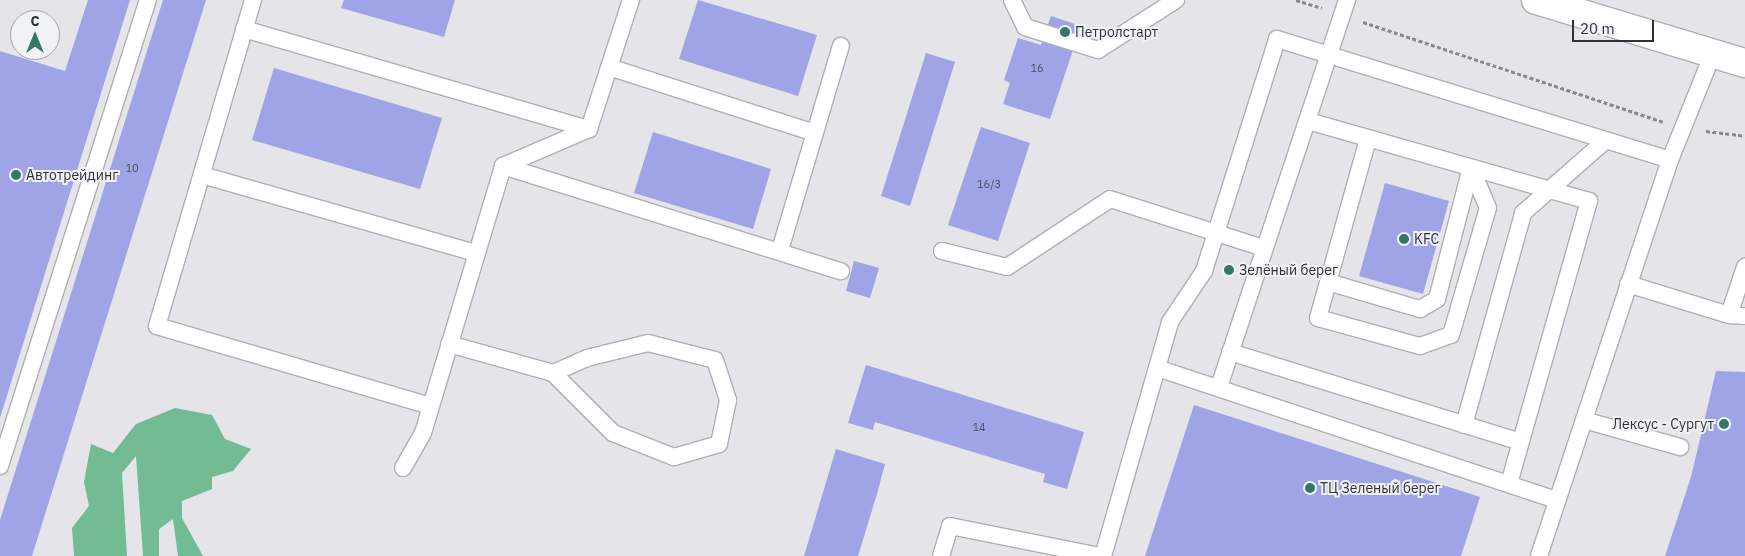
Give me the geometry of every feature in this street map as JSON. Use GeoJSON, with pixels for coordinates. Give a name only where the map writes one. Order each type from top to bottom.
{"type":"FeatureCollection","features":[{"type":"Feature","properties":{"kind":"main road"},"geometry":{"type":"LineString","coordinates":[[1536,0],[1745,63]]}},
{"type":"Feature","properties":{"kind":"lane"},"geometry":{"type":"LineString","coordinates":[[0,466],[148,0]]}},
{"type":"Feature","properties":{"kind":"lane"},"geometry":{"type":"LineString","coordinates":[[253,0],[157,326],[431,406]]}},
{"type":"Feature","properties":{"kind":"lane"},"geometry":{"type":"LineString","coordinates":[[502,166],[589,129],[631,0]]}},
{"type":"Feature","properties":{"kind":"lane"},"geometry":{"type":"LineString","coordinates":[[1012,0],[1025,27],[1098,50],[1176,0]]}},
{"type":"Feature","properties":{"kind":"lane"},"geometry":{"type":"LineString","coordinates":[[1219,387],[1344,7]]}},
{"type":"Feature","properties":{"kind":"lane"},"geometry":{"type":"LineString","coordinates":[[244,29],[589,129]]}},
{"type":"Feature","properties":{"kind":"lane"},"geometry":{"type":"LineString","coordinates":[[941,556],[950,526],[1102,556],[1170,322],[1204,271],[1219,232],[1277,39],[1605,142],[1670,160]]}},
{"type":"Feature","properties":{"kind":"lane"},"geometry":{"type":"LineString","coordinates":[[780,250],[841,46]]}},
{"type":"Feature","properties":{"kind":"lane"},"geometry":{"type":"LineString","coordinates":[[1539,556],[1670,160],[1713,53]]}},
{"type":"Feature","properties":{"kind":"lane"},"geometry":{"type":"LineString","coordinates":[[609,67],[816,133]]}},
{"type":"Feature","properties":{"kind":"lane"},"geometry":{"type":"LineString","coordinates":[[1308,121],[1589,202],[1509,483]]}},
{"type":"Feature","properties":{"kind":"lane"},"geometry":{"type":"LineString","coordinates":[[1368,139],[1318,318],[1420,346],[1451,335],[1488,208],[1471,168]]}},
{"type":"Feature","properties":{"kind":"lane"},"geometry":{"type":"LineString","coordinates":[[1464,425],[1522,214],[1547,190],[1605,142]]}},
{"type":"Feature","properties":{"kind":"lane"},"geometry":{"type":"LineString","coordinates":[[502,166],[780,250],[842,271]]}},
{"type":"Feature","properties":{"kind":"lane"},"geometry":{"type":"LineString","coordinates":[[403,468],[423,433],[502,166]]}},
{"type":"Feature","properties":{"kind":"lane"},"geometry":{"type":"LineString","coordinates":[[1328,282],[1420,309],[1437,299],[1471,168]]}},
{"type":"Feature","properties":{"kind":"lane"},"geometry":{"type":"LineString","coordinates":[[202,175],[476,253]]}},
{"type":"Feature","properties":{"kind":"lane"},"geometry":{"type":"LineString","coordinates":[[942,251],[1007,267],[1110,199],[1219,232],[1264,248]]}},
{"type":"Feature","properties":{"kind":"lane"},"geometry":{"type":"LineString","coordinates":[[1628,284],[1737,315],[1745,267]]}},
{"type":"Feature","properties":{"kind":"lane"},"geometry":{"type":"LineString","coordinates":[[449,344],[552,373],[612,433],[674,457],[720,444],[728,400],[715,360],[648,343],[587,358],[552,373]]}},
{"type":"Feature","properties":{"kind":"lane"},"geometry":{"type":"LineString","coordinates":[[1230,352],[1520,442]]}},
{"type":"Feature","properties":{"kind":"lane"},"geometry":{"type":"LineString","coordinates":[[1157,368],[1557,500]]}},
{"type":"Feature","properties":{"kind":"lane"},"geometry":{"type":"LineString","coordinates":[[1584,420],[1680,447]]}},
{"type":"Feature","properties":{"kind":"path"},"geometry":{"type":"LineString","coordinates":[[1296,0],[1344,7],[1683,128],[1745,136]]}},
{"type":"Feature","properties":{"kind":"green space"},"geometry":{"type":"Polygon","coordinates":[[[175,408],[212,415],[225,439],[251,449],[233,471],[212,477],[212,489],[182,501],[182,518],[203,556],[178,556],[173,519],[159,529],[159,556],[143,556],[136,456],[122,473],[127,556],[74,556],[72,528],[89,506],[84,482],[91,444],[113,453],[136,424],[175,408]]]}},
{"type":"Feature","properties":{"kind":"building"},"geometry":{"type":"Polygon","coordinates":[[[88,0],[130,0],[0,418],[0,51],[10,54],[10,60],[29,60],[65,71],[88,0]]]}},
{"type":"Feature","properties":{"kind":"building"},"geometry":{"type":"Polygon","coordinates":[[[163,0],[206,0],[32,556],[0,556],[0,520],[163,0]]]}},
{"type":"Feature","properties":{"kind":"building"},"geometry":{"type":"Polygon","coordinates":[[[344,0],[455,0],[444,37],[341,8],[344,0]]]}},
{"type":"Feature","properties":{"kind":"building"},"geometry":{"type":"Polygon","coordinates":[[[698,0],[817,35],[798,96],[679,59],[698,0]]]}},
{"type":"Feature","properties":{"kind":"building"},"geometry":{"type":"Polygon","coordinates":[[[1051,16],[1081,26],[1050,119],[1003,104],[1010,83],[1004,80],[1018,38],[1041,45],[1051,16]]]}},
{"type":"Feature","properties":{"kind":"building"},"geometry":{"type":"Polygon","coordinates":[[[926,53],[955,62],[910,206],[881,196],[926,53]]]}},
{"type":"Feature","properties":{"kind":"building"},"geometry":{"type":"Polygon","coordinates":[[[274,68],[442,118],[420,189],[252,140],[274,68]]]}},
{"type":"Feature","properties":{"kind":"building"},"geometry":{"type":"Polygon","coordinates":[[[981,127],[1030,143],[998,241],[948,225],[981,127]]]}},
{"type":"Feature","properties":{"kind":"building"},"geometry":{"type":"Polygon","coordinates":[[[653,132],[771,169],[753,229],[634,193],[653,132]]]}},
{"type":"Feature","properties":{"kind":"building","name":"KFC"},"geometry":{"type":"Polygon","coordinates":[[[1385,183],[1449,201],[1423,294],[1359,276],[1385,183]]]}},
{"type":"Feature","properties":{"kind":"building"},"geometry":{"type":"Polygon","coordinates":[[[854,261],[879,268],[870,298],[846,291],[854,261]]]}},
{"type":"Feature","properties":{"kind":"building"},"geometry":{"type":"Polygon","coordinates":[[[866,365],[1084,432],[1067,489],[1043,482],[1045,474],[875,422],[873,430],[848,423],[866,365]]]}},
{"type":"Feature","properties":{"kind":"building","name":"Лексус - Сургут"},"geometry":{"type":"Polygon","coordinates":[[[1716,371],[1745,372],[1745,556],[1665,556],[1691,477],[1716,371]]]}},
{"type":"Feature","properties":{"kind":"building","name":"ТЦ Зеленый берег"},"geometry":{"type":"Polygon","coordinates":[[[1194,405],[1480,497],[1461,556],[1145,556],[1194,405]]]}},
{"type":"Feature","properties":{"kind":"building"},"geometry":{"type":"Polygon","coordinates":[[[836,449],[885,464],[877,494],[858,556],[804,556],[836,449]]]}},
{"type":"Feature","properties":{"kind":"place","name":"Петролстарт"},"geometry":{"type":"Point","coordinates":[1065,32]}},
{"type":"Feature","properties":{"kind":"place","name":"Автотрейдинг"},"geometry":{"type":"Point","coordinates":[16,175]}},
{"type":"Feature","properties":{"kind":"place","name":"KFC"},"geometry":{"type":"Point","coordinates":[1404,239]}},
{"type":"Feature","properties":{"kind":"place","name":"Зелёный берег"},"geometry":{"type":"Point","coordinates":[1229,270]}},
{"type":"Feature","properties":{"kind":"place","name":"Лексус - Сургут"},"geometry":{"type":"Point","coordinates":[1724,424]}},
{"type":"Feature","properties":{"kind":"place","name":"ТЦ Зеленый берег"},"geometry":{"type":"Point","coordinates":[1310,488]}}]}
